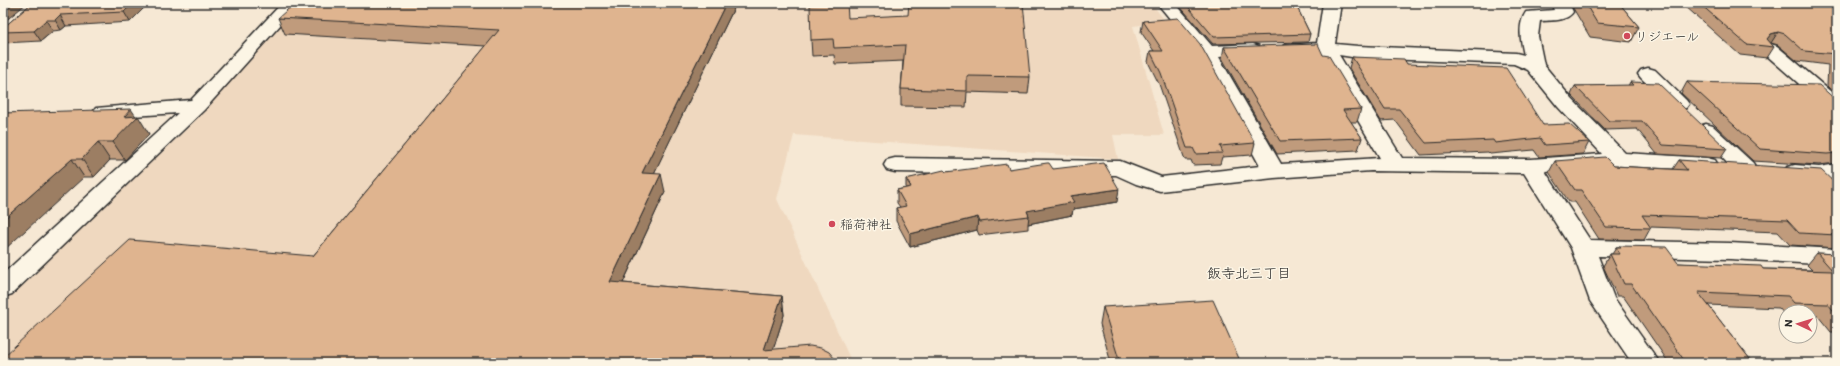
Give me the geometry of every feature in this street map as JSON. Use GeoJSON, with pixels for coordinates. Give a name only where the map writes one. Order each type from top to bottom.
{"type":"FeatureCollection","features":[{"type":"Feature","properties":{"kind":"street"},"geometry":{"type":"LineString","coordinates":[[3,288],[198,106],[291,3]]}},
{"type":"Feature","properties":{"kind":"street"},"geometry":{"type":"LineString","coordinates":[[1166,3],[1207,52],[1274,171]]}},
{"type":"Feature","properties":{"kind":"street"},"geometry":{"type":"LineString","coordinates":[[1332,3],[1325,48],[1395,164]]}},
{"type":"Feature","properties":{"kind":"street"},"geometry":{"type":"LineString","coordinates":[[1560,3],[1564,12],[1558,15],[1532,16],[1529,36],[1535,66],[1565,103],[1619,159]]}},
{"type":"Feature","properties":{"kind":"street"},"geometry":{"type":"LineString","coordinates":[[1207,52],[1325,48],[1358,52],[1516,59],[1535,66]]}},
{"type":"Feature","properties":{"kind":"street"},"geometry":{"type":"LineString","coordinates":[[1771,50],[1837,107]]}},
{"type":"Feature","properties":{"kind":"street"},"geometry":{"type":"LineString","coordinates":[[1648,74],[1745,168]]}},
{"type":"Feature","properties":{"kind":"street"},"geometry":{"type":"LineString","coordinates":[[81,113],[198,106]]}},
{"type":"Feature","properties":{"kind":"street"},"geometry":{"type":"LineString","coordinates":[[895,165],[1120,168],[1144,179],[1160,184],[1274,171],[1395,164],[1532,166],[1619,159],[1828,173],[1837,191]]}},
{"type":"Feature","properties":{"kind":"street"},"geometry":{"type":"LineString","coordinates":[[1532,166],[1583,248],[1603,301],[1647,363]]}},
{"type":"Feature","properties":{"kind":"street"},"geometry":{"type":"LineString","coordinates":[[1583,248],[1730,251],[1837,257]]}},
{"type":"Feature","properties":{"kind":"shaded area"},"geometry":{"type":"Polygon","coordinates":[[[301,3],[1151,3],[1166,22],[1133,26],[1164,135],[1113,135],[1118,159],[794,135],[777,199],[852,363],[3,363],[3,301],[194,122],[301,3]]]}},
{"type":"Feature","properties":{"kind":"building"},"geometry":{"type":"Polygon","coordinates":[[[32,3],[133,3],[124,12],[60,15],[55,20],[46,20],[34,31],[3,32],[3,28],[32,3]]]}},
{"type":"Feature","properties":{"kind":"building"},"geometry":{"type":"Polygon","coordinates":[[[295,3],[726,3],[642,173],[661,174],[610,282],[782,296],[764,350],[810,346],[821,348],[829,352],[835,359],[835,363],[3,363],[3,357],[130,240],[313,256],[499,30],[278,18],[295,3]]]}},
{"type":"Feature","properties":{"kind":"building"},"geometry":{"type":"Polygon","coordinates":[[[847,3],[848,18],[908,15],[909,3],[1023,3],[1030,77],[967,76],[967,91],[901,89],[905,45],[834,48],[833,39],[811,40],[810,5],[847,3]]]}},
{"type":"Feature","properties":{"kind":"building"},"geometry":{"type":"Polygon","coordinates":[[[1185,3],[1295,3],[1310,34],[1214,37],[1185,3]]]}},
{"type":"Feature","properties":{"kind":"building"},"geometry":{"type":"Polygon","coordinates":[[[1585,3],[1619,3],[1639,27],[1597,23],[1585,3]]]}},
{"type":"Feature","properties":{"kind":"building"},"geometry":{"type":"Polygon","coordinates":[[[1699,3],[1837,3],[1837,78],[1834,75],[1836,54],[1804,51],[1785,34],[1778,32],[1771,34],[1767,39],[1774,47],[1746,44],[1699,3]]]}},
{"type":"Feature","properties":{"kind":"building"},"geometry":{"type":"Polygon","coordinates":[[[1178,18],[1200,44],[1255,143],[1220,146],[1223,153],[1196,154],[1193,148],[1187,148],[1161,73],[1150,51],[1163,51],[1143,21],[1178,18]]]}},
{"type":"Feature","properties":{"kind":"building"},"geometry":{"type":"Polygon","coordinates":[[[1318,44],[1323,55],[1329,56],[1361,109],[1343,110],[1362,138],[1280,141],[1224,47],[1318,44]]]}},
{"type":"Feature","properties":{"kind":"building"},"geometry":{"type":"Polygon","coordinates":[[[1352,57],[1404,59],[1407,64],[1506,68],[1543,125],[1569,124],[1589,142],[1545,145],[1540,138],[1495,143],[1493,140],[1426,143],[1399,109],[1385,109],[1352,57]]]}},
{"type":"Feature","properties":{"kind":"building"},"geometry":{"type":"Polygon","coordinates":[[[1630,82],[1658,83],[1727,149],[1663,145],[1642,121],[1609,121],[1575,86],[1633,85],[1630,82]]]}},
{"type":"Feature","properties":{"kind":"building"},"geometry":{"type":"Polygon","coordinates":[[[1687,82],[1819,85],[1837,101],[1837,121],[1833,120],[1837,124],[1837,153],[1827,154],[1760,149],[1687,82]]]}},
{"type":"Feature","properties":{"kind":"building"},"geometry":{"type":"Polygon","coordinates":[[[131,109],[124,117],[138,116],[113,142],[98,142],[82,159],[72,159],[3,220],[3,113],[131,109]]]}},
{"type":"Feature","properties":{"kind":"building"},"geometry":{"type":"Polygon","coordinates":[[[1605,157],[1614,166],[1687,170],[1679,160],[1821,170],[1837,185],[1837,235],[1799,233],[1787,220],[1642,215],[1651,228],[1606,227],[1581,190],[1575,190],[1555,161],[1605,157]]]}},
{"type":"Feature","properties":{"kind":"building"},"geometry":{"type":"Polygon","coordinates":[[[1049,163],[1053,169],[1104,163],[1119,189],[1070,196],[1074,202],[1027,211],[1029,216],[980,222],[978,217],[910,234],[896,208],[906,206],[897,190],[911,187],[906,179],[944,170],[946,172],[1007,164],[1009,169],[1049,163]]]}},
{"type":"Feature","properties":{"kind":"building"},"geometry":{"type":"Polygon","coordinates":[[[1619,246],[1666,247],[1678,263],[1761,266],[1763,269],[1833,271],[1817,253],[1837,254],[1837,315],[1828,304],[1794,303],[1788,296],[1698,292],[1753,363],[1686,363],[1631,284],[1624,284],[1610,254],[1620,254],[1616,248],[1621,248],[1619,246]]]}},
{"type":"Feature","properties":{"kind":"building"},"geometry":{"type":"Polygon","coordinates":[[[1213,300],[1241,363],[1120,363],[1103,307],[1213,300]]]}},
{"type":"Feature","properties":{"kind":"place","name":"リジエール"},"geometry":{"type":"Point","coordinates":[1627,36]}},
{"type":"Feature","properties":{"kind":"place","name":"稲荷神社"},"geometry":{"type":"Point","coordinates":[832,224]}},
{"type":"Feature","properties":{"kind":"district","name":"飯寺北三丁目"},"geometry":{"type":"Point","coordinates":[1249,273]}}]}
